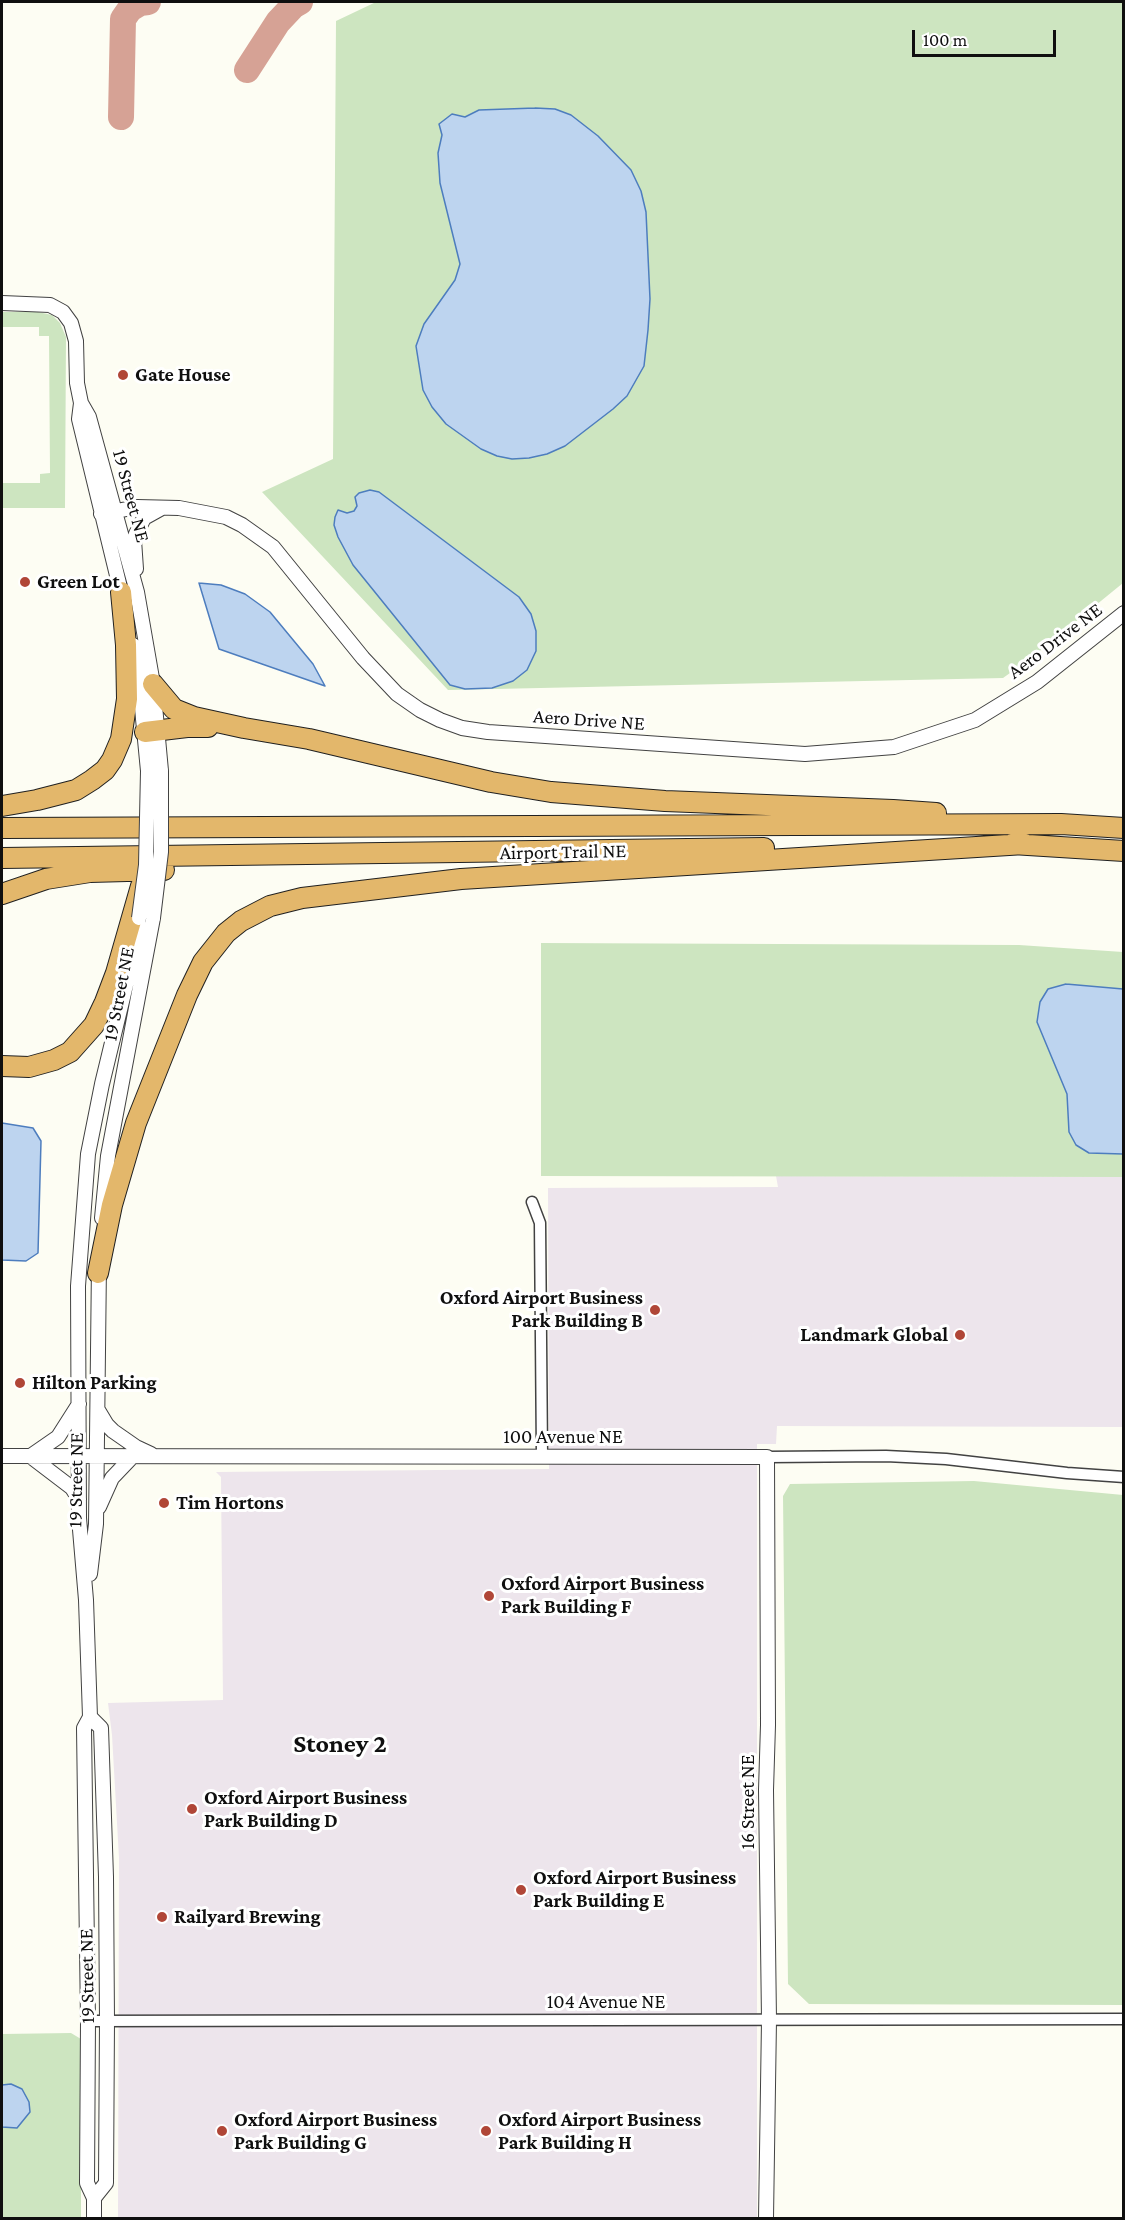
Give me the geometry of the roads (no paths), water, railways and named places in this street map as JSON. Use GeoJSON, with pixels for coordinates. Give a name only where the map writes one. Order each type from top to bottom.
{"type":"FeatureCollection","features":[{"type":"Feature","properties":{"kind":"highway"},"geometry":{"type":"LineString","coordinates":[[2,806],[76,790],[105,770],[112,760],[122,739],[127,699],[126,645],[129,592]]}},
{"type":"Feature","properties":{"kind":"highway"},"geometry":{"type":"LineString","coordinates":[[153,684],[174,709],[194,717],[309,739],[491,782],[551,792],[665,801],[893,810],[1061,824]]}},
{"type":"Feature","properties":{"kind":"highway"},"geometry":{"type":"LineString","coordinates":[[152,732],[187,727],[244,728]]}},
{"type":"Feature","properties":{"kind":"highway","name":"Airport Trail NE"},"geometry":{"type":"LineString","coordinates":[[2,828],[1061,824],[1124,828]]}},
{"type":"Feature","properties":{"kind":"highway"},"geometry":{"type":"LineString","coordinates":[[98,1273],[112,1205],[136,1123],[187,995],[203,962],[220,940],[241,921],[270,906],[302,898],[461,879],[1025,844]]}},
{"type":"Feature","properties":{"kind":"highway","name":"Airport Trail NE"},"geometry":{"type":"LineString","coordinates":[[2,858],[1025,844],[1124,850]]}},
{"type":"Feature","properties":{"kind":"highway"},"geometry":{"type":"LineString","coordinates":[[2,894],[46,879],[90,872],[320,865],[418,854]]}},
{"type":"Feature","properties":{"kind":"highway"},"geometry":{"type":"LineString","coordinates":[[2,1066],[40,1065],[70,1052],[94,1025],[105,1002],[135,918],[145,876]]}},
{"type":"Feature","properties":{"kind":"street","name":"19 Street NE"},"geometry":{"type":"LineString","coordinates":[[2,303],[50,305],[63,312],[74,331],[81,403],[89,417],[107,513],[153,684],[152,732],[161,852],[153,918],[108,1156],[103,1195],[98,1273],[96,1512],[86,1600]]}},
{"type":"Feature","properties":{"kind":"street","name":"Aero Drive NE"},"geometry":{"type":"LineString","coordinates":[[107,513],[137,507],[195,510],[226,517],[258,535],[273,547],[363,658],[397,694],[440,720],[462,728],[488,732],[805,754],[894,747],[975,720],[1037,682],[1124,613]]}},
{"type":"Feature","properties":{"kind":"street"},"geometry":{"type":"LineString","coordinates":[[129,592],[136,534],[144,518],[165,507]]}},
{"type":"Feature","properties":{"kind":"street","name":"19 Street NE"},"geometry":{"type":"LineString","coordinates":[[129,592],[133,642],[152,732]]}},
{"type":"Feature","properties":{"kind":"street","name":"19 Street NE"},"geometry":{"type":"LineString","coordinates":[[145,876],[154,771]]}},
{"type":"Feature","properties":{"kind":"street","name":"19 Street NE"},"geometry":{"type":"LineString","coordinates":[[94,2218],[94,2199],[87,2182],[88,2021],[84,1728],[90,1717],[86,1600],[79,1498],[78,1286],[88,1154],[102,1084],[125,995],[135,918]]}},
{"type":"Feature","properties":{"kind":"street"},"geometry":{"type":"LineString","coordinates":[[532,1202],[540,1223],[542,1456]]}},
{"type":"Feature","properties":{"kind":"street"},"geometry":{"type":"LineString","coordinates":[[79,1404],[58,1437],[48,1446],[30,1456],[72,1488],[79,1498]]}},
{"type":"Feature","properties":{"kind":"street"},"geometry":{"type":"LineString","coordinates":[[96,1406],[107,1425],[136,1447],[153,1455]]}},
{"type":"Feature","properties":{"kind":"street","name":"100 Avenue NE"},"geometry":{"type":"LineString","coordinates":[[2,1456],[886,1456],[946,1459],[1124,1477]]}},
{"type":"Feature","properties":{"kind":"street"},"geometry":{"type":"LineString","coordinates":[[96,1512],[112,1478],[133,1456]]}},
{"type":"Feature","properties":{"kind":"street","name":"16 Street NE"},"geometry":{"type":"LineString","coordinates":[[766,2218],[769,2020],[766,1790],[768,1725],[767,1457]]}},
{"type":"Feature","properties":{"kind":"street","name":"19 Street NE"},"geometry":{"type":"LineString","coordinates":[[90,1717],[100,1728],[106,1877],[106,2182],[94,2199]]}},
{"type":"Feature","properties":{"kind":"street","name":"104 Avenue NE"},"geometry":{"type":"LineString","coordinates":[[88,2021],[1124,2019]]}},
{"type":"Feature","properties":{"kind":"water"},"geometry":{"type":"Polygon","coordinates":[[[555,109],[571,115],[598,136],[631,170],[641,191],[646,212],[650,299],[648,330],[644,366],[627,396],[565,446],[547,454],[512,459],[481,449],[446,424],[432,407],[423,390],[416,346],[424,324],[455,280],[460,264],[440,183],[438,153],[442,135],[439,124],[452,114],[465,117],[479,110],[555,109]]]}},
{"type":"Feature","properties":{"kind":"water"},"geometry":{"type":"Polygon","coordinates":[[[370,490],[379,492],[519,597],[531,614],[536,631],[536,651],[527,670],[513,681],[492,688],[465,689],[450,685],[353,565],[338,537],[334,525],[338,510],[347,513],[354,511],[357,506],[355,497],[359,493],[370,490]]]}},
{"type":"Feature","properties":{"kind":"water"},"geometry":{"type":"Polygon","coordinates":[[[199,583],[221,585],[245,594],[270,612],[313,664],[325,686],[219,649],[199,583]]]}},
{"type":"Feature","properties":{"kind":"water"},"geometry":{"type":"Polygon","coordinates":[[[1066,984],[1123,989],[1123,1154],[1089,1153],[1076,1145],[1069,1132],[1067,1094],[1037,1022],[1040,1002],[1048,989],[1066,984]]]}},
{"type":"Feature","properties":{"kind":"water"},"geometry":{"type":"Polygon","coordinates":[[[2,1123],[33,1128],[41,1141],[38,1253],[26,1261],[2,1260],[2,1123]]]}},
{"type":"Feature","properties":{"kind":"water"},"geometry":{"type":"Polygon","coordinates":[[[11,2084],[22,2089],[29,2102],[30,2112],[17,2128],[2,2127],[2,2085],[11,2084]]]}},
{"type":"Feature","properties":{"kind":"place","name":"Gate House"},"geometry":{"type":"Point","coordinates":[123,375]}},
{"type":"Feature","properties":{"kind":"place","name":"Green Lot"},"geometry":{"type":"Point","coordinates":[25,582]}},
{"type":"Feature","properties":{"kind":"place","name":"Oxford Airport Business Park Building B"},"geometry":{"type":"Point","coordinates":[655,1310]}},
{"type":"Feature","properties":{"kind":"place","name":"Landmark Global"},"geometry":{"type":"Point","coordinates":[960,1335]}},
{"type":"Feature","properties":{"kind":"place","name":"Hilton Parking"},"geometry":{"type":"Point","coordinates":[20,1383]}},
{"type":"Feature","properties":{"kind":"place","name":"Tim Hortons"},"geometry":{"type":"Point","coordinates":[164,1503]}},
{"type":"Feature","properties":{"kind":"place","name":"Oxford Airport Business Park Building F"},"geometry":{"type":"Point","coordinates":[489,1596]}},
{"type":"Feature","properties":{"kind":"place","name":"Oxford Airport Business Park Building D"},"geometry":{"type":"Point","coordinates":[192,1809]}},
{"type":"Feature","properties":{"kind":"place","name":"Oxford Airport Business Park Building E"},"geometry":{"type":"Point","coordinates":[521,1890]}},
{"type":"Feature","properties":{"kind":"place","name":"Railyard Brewing"},"geometry":{"type":"Point","coordinates":[162,1917]}},
{"type":"Feature","properties":{"kind":"place","name":"Oxford Airport Business Park Building G"},"geometry":{"type":"Point","coordinates":[222,2131]}},
{"type":"Feature","properties":{"kind":"place","name":"Oxford Airport Business Park Building H"},"geometry":{"type":"Point","coordinates":[486,2131]}},
{"type":"Feature","properties":{"kind":"district","name":"Stoney 2"},"geometry":{"type":"Point","coordinates":[340,1744]}}]}
